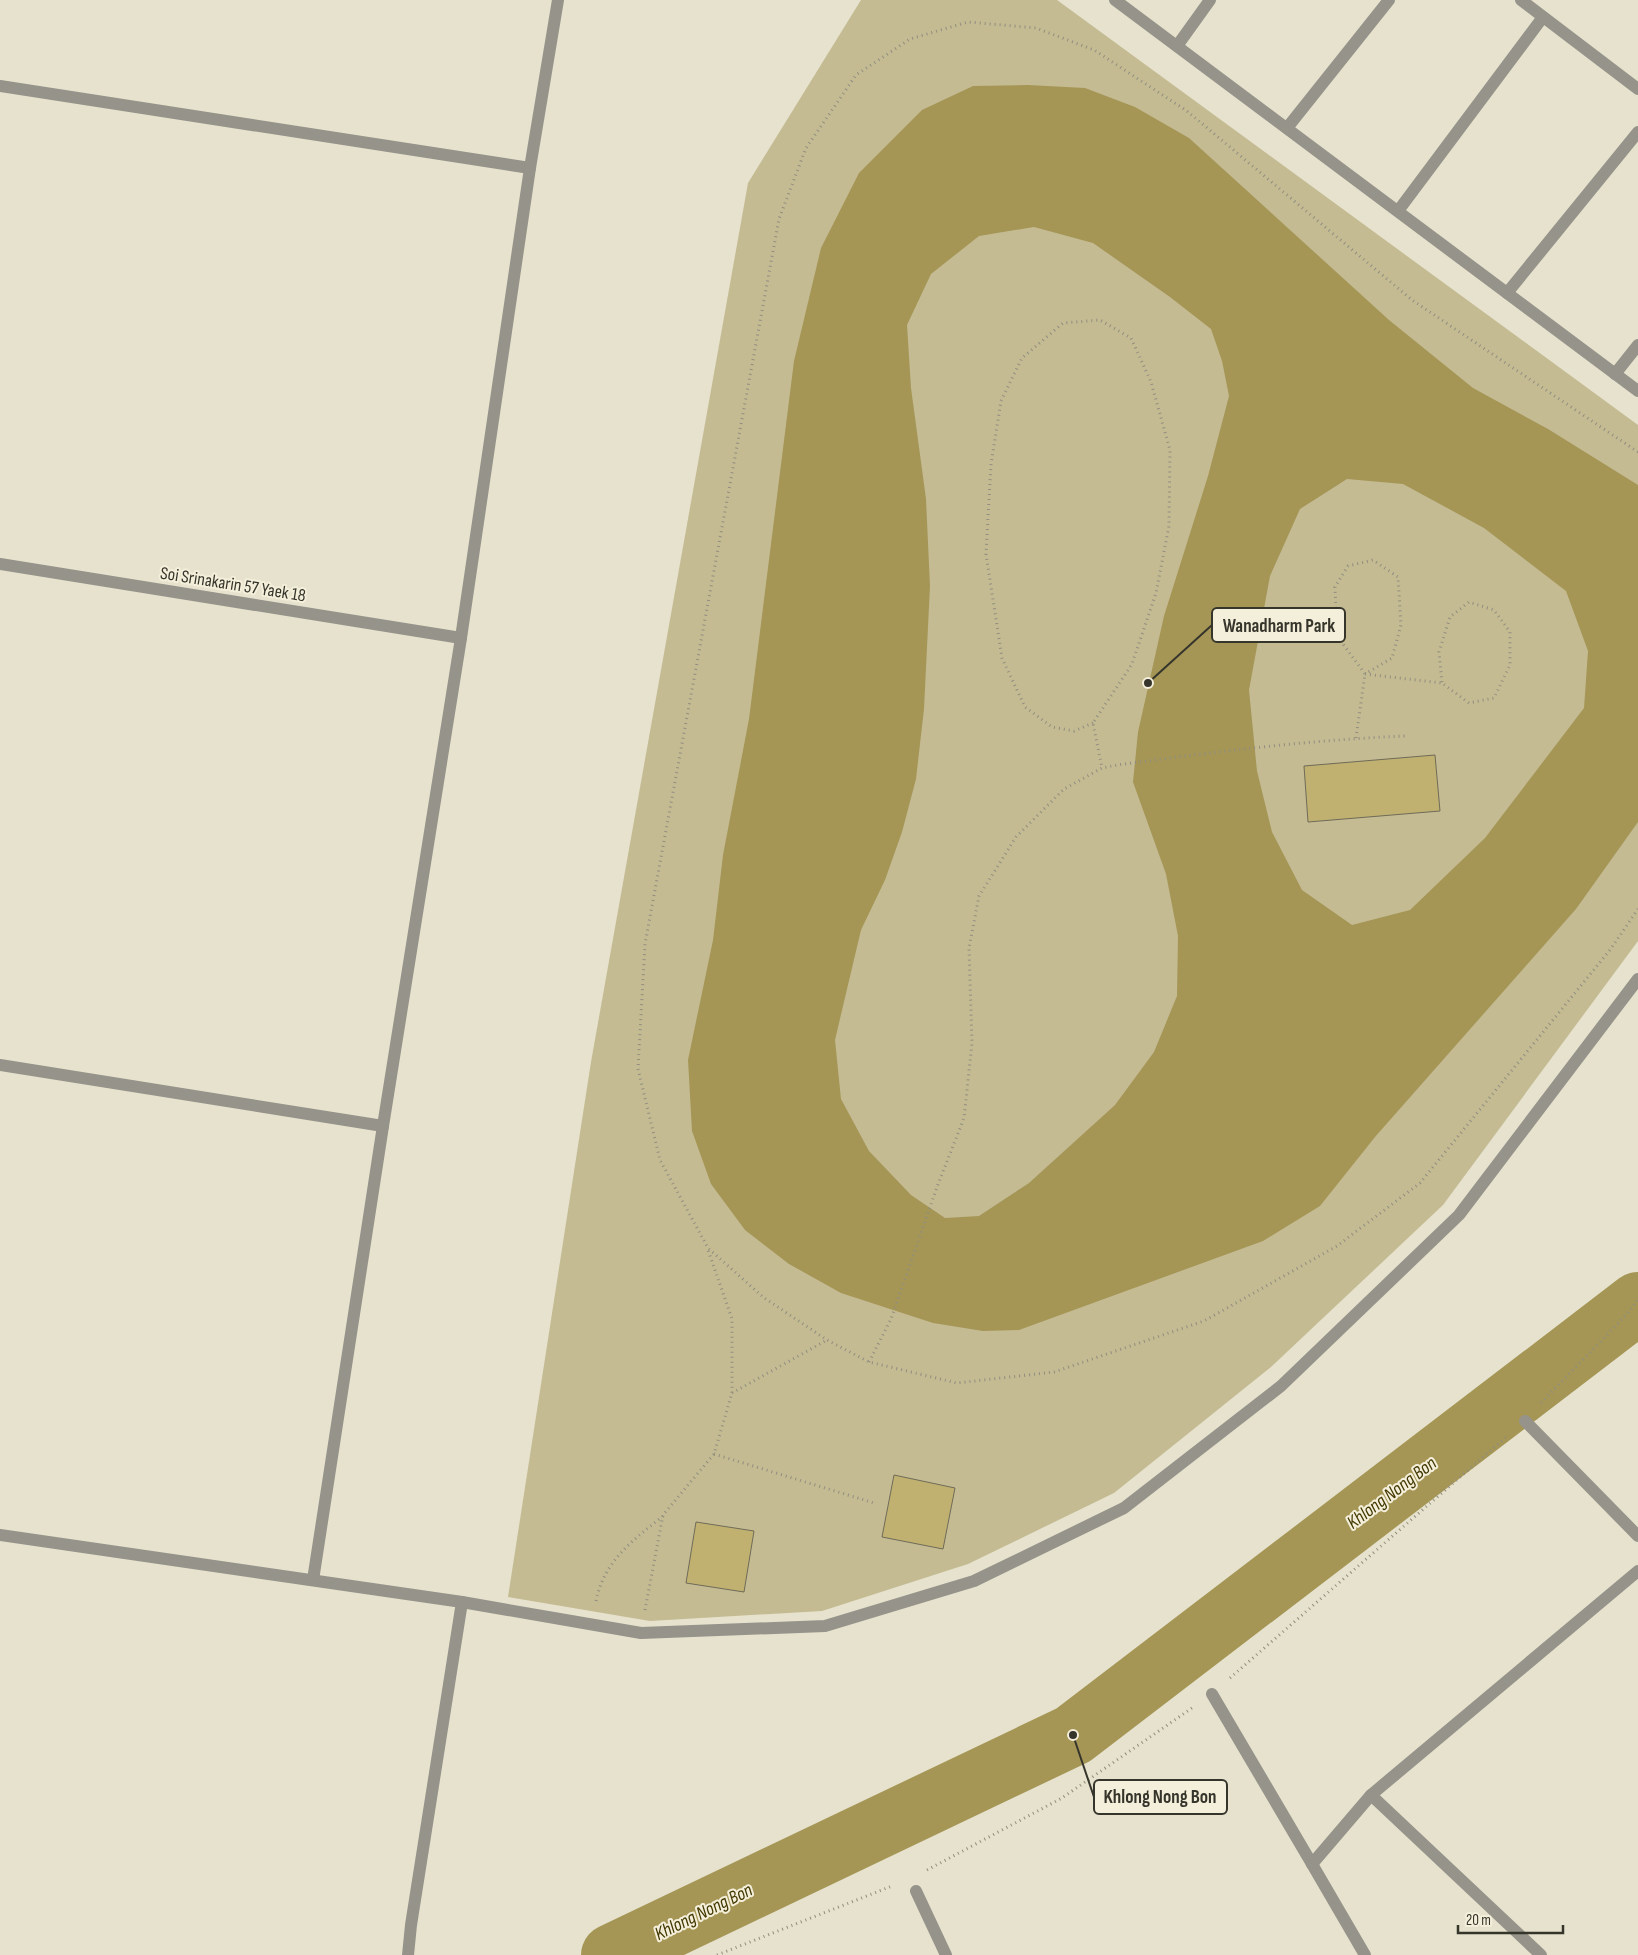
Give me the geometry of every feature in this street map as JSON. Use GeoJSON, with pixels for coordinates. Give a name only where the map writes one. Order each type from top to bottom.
{"type":"FeatureCollection","features":[{"type":"Feature","properties":{"kind":"street"},"geometry":{"type":"LineString","coordinates":[[313,1580],[461,638],[530,168],[558,0]]}},
{"type":"Feature","properties":{"kind":"street"},"geometry":{"type":"LineString","coordinates":[[1115,0],[1638,391]]}},
{"type":"Feature","properties":{"kind":"street"},"geometry":{"type":"LineString","coordinates":[[1177,46],[1210,0]]}},
{"type":"Feature","properties":{"kind":"street"},"geometry":{"type":"LineString","coordinates":[[1287,128],[1389,0]]}},
{"type":"Feature","properties":{"kind":"street"},"geometry":{"type":"LineString","coordinates":[[1521,0],[1638,89]]}},
{"type":"Feature","properties":{"kind":"street"},"geometry":{"type":"LineString","coordinates":[[1398,211],[1543,17]]}},
{"type":"Feature","properties":{"kind":"street"},"geometry":{"type":"LineString","coordinates":[[0,86],[530,168]]}},
{"type":"Feature","properties":{"kind":"street"},"geometry":{"type":"LineString","coordinates":[[1508,293],[1638,132]]}},
{"type":"Feature","properties":{"kind":"street"},"geometry":{"type":"LineString","coordinates":[[1615,374],[1638,345]]}},
{"type":"Feature","properties":{"kind":"street","name":"Soi Srinakarin 57 Yaek 18"},"geometry":{"type":"LineString","coordinates":[[0,564],[461,638]]}},
{"type":"Feature","properties":{"kind":"street"},"geometry":{"type":"LineString","coordinates":[[0,1535],[462,1602],[641,1632],[825,1626],[974,1581],[1124,1508],[1281,1386],[1459,1214],[1638,979]]}},
{"type":"Feature","properties":{"kind":"street"},"geometry":{"type":"LineString","coordinates":[[0,1065],[383,1126]]}},
{"type":"Feature","properties":{"kind":"street"},"geometry":{"type":"LineString","coordinates":[[1525,1421],[1638,1536]]}},
{"type":"Feature","properties":{"kind":"street"},"geometry":{"type":"LineString","coordinates":[[1312,1864],[1371,1795],[1638,1571]]}},
{"type":"Feature","properties":{"kind":"street"},"geometry":{"type":"LineString","coordinates":[[408,1955],[412,1915],[462,1602]]}},
{"type":"Feature","properties":{"kind":"street"},"geometry":{"type":"LineString","coordinates":[[1212,1694],[1365,1955]]}},
{"type":"Feature","properties":{"kind":"street"},"geometry":{"type":"LineString","coordinates":[[1371,1795],[1541,1955]]}},
{"type":"Feature","properties":{"kind":"street"},"geometry":{"type":"LineString","coordinates":[[916,1891],[946,1955]]}},
{"type":"Feature","properties":{"kind":"path"},"geometry":{"type":"LineString","coordinates":[[592,1624],[599,1587],[621,1550],[663,1515],[714,1454],[732,1393],[732,1319],[708,1248],[660,1160],[638,1069],[646,944],[779,219],[806,148],[856,75],[910,38],[968,22],[1036,28],[1094,50],[1187,112],[1412,300],[1638,452]]}},
{"type":"Feature","properties":{"kind":"path"},"geometry":{"type":"LineString","coordinates":[[1093,723],[1074,731],[1052,727],[1025,706],[1002,658],[986,554],[991,464],[1001,402],[1022,358],[1063,323],[1100,320],[1131,338],[1151,382],[1170,450],[1169,526],[1156,593],[1132,664],[1093,723],[1102,768]]}},
{"type":"Feature","properties":{"kind":"path"},"geometry":{"type":"LineString","coordinates":[[1356,738],[1365,674],[1337,636],[1335,587],[1348,566],[1373,560],[1398,577],[1401,625],[1392,658],[1365,674]]}},
{"type":"Feature","properties":{"kind":"path"},"geometry":{"type":"LineString","coordinates":[[1365,674],[1442,683],[1469,703],[1494,698],[1510,665],[1510,632],[1494,610],[1469,602],[1450,617],[1439,652],[1442,683]]}},
{"type":"Feature","properties":{"kind":"path"},"geometry":{"type":"LineString","coordinates":[[869,1362],[891,1319],[936,1187],[964,1118],[972,1043],[969,948],[979,896],[1016,837],[1064,789],[1102,768],[1117,764],[1231,750],[1356,738],[1406,736]]}},
{"type":"Feature","properties":{"kind":"path"},"geometry":{"type":"LineString","coordinates":[[708,1248],[762,1296],[827,1340],[869,1362],[957,1383],[1054,1372],[1204,1321],[1336,1246],[1420,1183],[1610,950],[1638,909]]}},
{"type":"Feature","properties":{"kind":"path"},"geometry":{"type":"LineString","coordinates":[[919,1874],[1062,1798],[1212,1694],[1525,1421],[1638,1300]]}},
{"type":"Feature","properties":{"kind":"path"},"geometry":{"type":"LineString","coordinates":[[732,1393],[827,1340]]}},
{"type":"Feature","properties":{"kind":"path"},"geometry":{"type":"LineString","coordinates":[[714,1454],[874,1503]]}},
{"type":"Feature","properties":{"kind":"path"},"geometry":{"type":"LineString","coordinates":[[641,1632],[663,1515]]}},
{"type":"Feature","properties":{"kind":"path"},"geometry":{"type":"LineString","coordinates":[[717,1955],[892,1886]]}},
{"type":"Feature","properties":{"kind":"shaded area"},"geometry":{"type":"Polygon","coordinates":[[[861,0],[1057,0],[1638,425],[1638,941],[1443,1205],[1271,1367],[1114,1493],[968,1564],[822,1611],[650,1621],[508,1597],[591,1062],[748,183],[861,0]]]}},
{"type":"Feature","properties":{"kind":"shaded area"},"geometry":{"type":"Polygon","coordinates":[[[1028,85],[1085,88],[1135,107],[1189,138],[1389,320],[1473,388],[1548,429],[1638,485],[1638,822],[1576,909],[1375,1137],[1320,1206],[1263,1241],[1019,1330],[983,1331],[933,1323],[841,1293],[789,1264],[745,1230],[711,1184],[692,1131],[688,1060],[713,940],[723,855],[749,719],[794,361],[821,248],[859,173],[922,110],[973,86],[1028,85]],[[1034,227],[979,236],[931,274],[907,325],[911,388],[926,499],[930,586],[924,709],[916,779],[902,832],[885,880],[861,930],[835,1040],[841,1099],[869,1151],[911,1195],[945,1218],[979,1216],[1029,1183],[1115,1105],[1154,1052],[1177,996],[1178,936],[1166,874],[1133,782],[1138,732],[1164,616],[1208,476],[1229,396],[1222,361],[1211,329],[1170,297],[1093,243],[1034,227]],[[1347,479],[1300,509],[1270,576],[1249,690],[1257,771],[1272,832],[1302,890],[1352,925],[1410,910],[1485,838],[1584,708],[1588,651],[1566,591],[1484,528],[1403,484],[1347,479]]]}},
{"type":"Feature","properties":{"kind":"building"},"geometry":{"type":"Polygon","coordinates":[[[1435,755],[1440,811],[1308,822],[1304,766],[1435,755]]]}},
{"type":"Feature","properties":{"kind":"building"},"geometry":{"type":"Polygon","coordinates":[[[894,1475],[955,1488],[943,1549],[882,1537],[894,1475]]]}},
{"type":"Feature","properties":{"kind":"building"},"geometry":{"type":"Polygon","coordinates":[[[696,1522],[754,1531],[744,1592],[686,1583],[696,1522]]]}},
{"type":"Feature","properties":{"kind":"waterway","name":"Khlong Nong Bon"},"geometry":{"type":"LineString","coordinates":[[612,1955],[1073,1735],[1638,1303]]}},
{"type":"Feature","properties":{"kind":"place","name":"Wanadharm Park"},"geometry":{"type":"Point","coordinates":[1148,683]}},
{"type":"Feature","properties":{"kind":"place","name":"Khlong Nong Bon"},"geometry":{"type":"Point","coordinates":[1073,1735]}}]}
